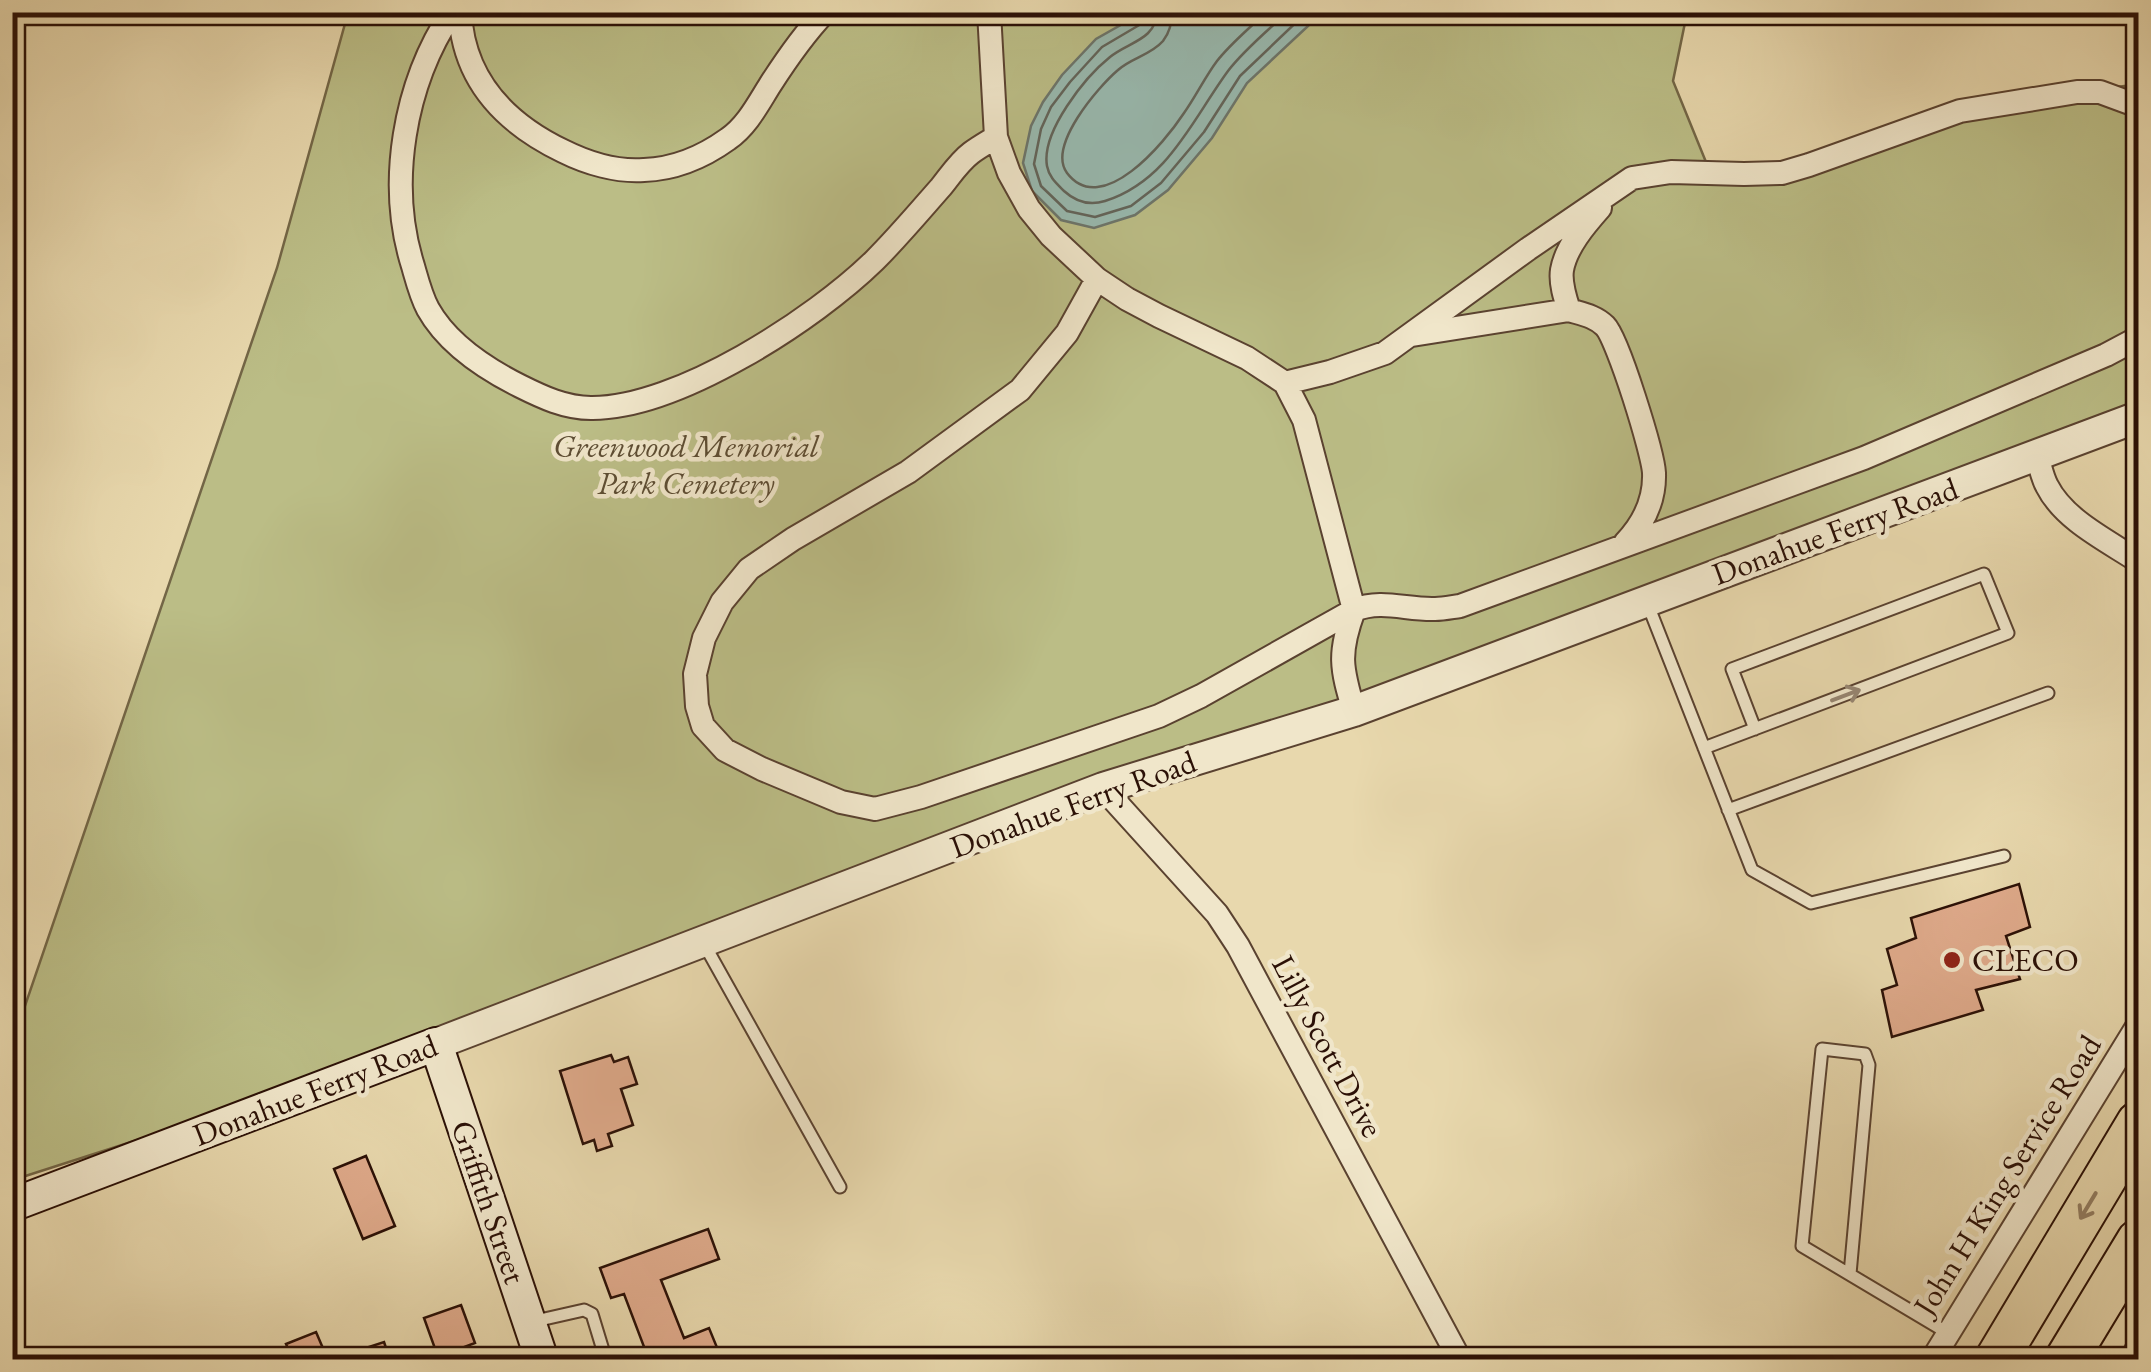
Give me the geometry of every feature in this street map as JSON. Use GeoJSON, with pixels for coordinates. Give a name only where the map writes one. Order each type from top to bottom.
{"type":"FeatureCollection","features":[{"type":"Feature","properties":{"kind":"highway"},"geometry":{"type":"LineString","coordinates":[[1996,1360],[2138,1123]]}},
{"type":"Feature","properties":{"kind":"highway"},"geometry":{"type":"LineString","coordinates":[[2066,1360],[2138,1241]]}},
{"type":"Feature","properties":{"kind":"main road","name":"Donahue Ferry Road"},"geometry":{"type":"LineString","coordinates":[[12,1206],[436,1044]]}},
{"type":"Feature","properties":{"kind":"main road","name":"Griffith Street"},"geometry":{"type":"LineString","coordinates":[[436,1044],[533,1348]]}},
{"type":"Feature","properties":{"kind":"street"},"geometry":{"type":"LineString","coordinates":[[452,12],[428,58],[408,111],[402,191],[409,254],[427,308],[444,332],[508,380],[564,405],[615,407],[680,387],[738,360],[850,282],[968,155],[996,137]]}},
{"type":"Feature","properties":{"kind":"street"},"geometry":{"type":"LineString","coordinates":[[460,12],[468,57],[482,84],[520,128],[576,158],[642,171],[678,166],[732,136],[751,116],[812,25],[825,12]]}},
{"type":"Feature","properties":{"kind":"street"},"geometry":{"type":"LineString","coordinates":[[989,12],[996,137],[1028,209],[1096,279],[1143,308],[1247,358],[1285,384],[1304,420],[1354,610],[1343,640],[1342,672],[1354,710]]}},
{"type":"Feature","properties":{"kind":"street"},"geometry":{"type":"LineString","coordinates":[[1285,384],[1385,352],[1632,178],[1671,172],[1782,172],[1809,166],[1960,111],[2077,92],[2100,92],[2138,106]]}},
{"type":"Feature","properties":{"kind":"street"},"geometry":{"type":"LineString","coordinates":[[1570,310],[1562,271],[1571,248],[1594,215],[1632,178]]}},
{"type":"Feature","properties":{"kind":"street"},"geometry":{"type":"LineString","coordinates":[[1096,279],[1067,332],[1020,390],[908,472],[749,569],[722,602],[704,638],[696,674],[697,706],[703,726],[725,750],[841,802],[875,809],[920,797],[1159,716],[1354,610],[1385,604],[1438,610],[1460,606],[1864,458],[2138,338]]}},
{"type":"Feature","properties":{"kind":"street"},"geometry":{"type":"LineString","coordinates":[[1406,336],[1570,310],[1590,315],[1603,324],[1619,349],[1654,472],[1649,508],[1640,527],[1623,546]]}},
{"type":"Feature","properties":{"kind":"street","name":"Donahue Ferry Road"},"geometry":{"type":"LineString","coordinates":[[436,1044],[1103,788],[1354,710],[2138,417]]}},
{"type":"Feature","properties":{"kind":"street"},"geometry":{"type":"LineString","coordinates":[[2037,456],[2047,488],[2066,511],[2138,561]]}},
{"type":"Feature","properties":{"kind":"street","name":"Lilly Scott Drive"},"geometry":{"type":"LineString","coordinates":[[1103,788],[1216,914],[1238,946],[1460,1360]]}},
{"type":"Feature","properties":{"kind":"street","name":"John H King Service Road"},"geometry":{"type":"LineString","coordinates":[[1932,1360],[2138,1025]]}},
{"type":"Feature","properties":{"kind":"street"},"geometry":{"type":"LineString","coordinates":[[2131,1360],[2138,1347]]}},
{"type":"Feature","properties":{"kind":"lane"},"geometry":{"type":"LineString","coordinates":[[1704,748],[2008,633],[1984,574],[1732,669],[1754,729]]}},
{"type":"Feature","properties":{"kind":"lane"},"geometry":{"type":"LineString","coordinates":[[1647,601],[1752,870],[1811,903],[2004,856]]}},
{"type":"Feature","properties":{"kind":"lane"},"geometry":{"type":"LineString","coordinates":[[1728,810],[2048,693]]}},
{"type":"Feature","properties":{"kind":"lane"},"geometry":{"type":"LineString","coordinates":[[703,942],[840,1187]]}},
{"type":"Feature","properties":{"kind":"lane"},"geometry":{"type":"LineString","coordinates":[[1850,1274],[1869,1065],[1865,1054],[1822,1048],[1802,1246],[1948,1333]]}},
{"type":"Feature","properties":{"kind":"lane"},"geometry":{"type":"LineString","coordinates":[[533,1348],[584,1310],[592,1314],[606,1360]]}},
{"type":"Feature","properties":{"kind":"green space","name":"Greenwood Memorial Park Cemetery"},"geometry":{"type":"Polygon","coordinates":[[[348,13],[1687,13],[1673,81],[1708,167],[1773,166],[2053,95],[2132,85],[2138,89],[2138,417],[436,1044],[13,1180],[13,1041],[277,268],[348,13]]]}},
{"type":"Feature","properties":{"kind":"water"},"geometry":{"type":"Polygon","coordinates":[[[1142,13],[1322,13],[1247,83],[1212,138],[1168,190],[1135,215],[1094,228],[1061,220],[1032,191],[1023,163],[1031,126],[1062,75],[1096,39],[1142,13]]]}},
{"type":"Feature","properties":{"kind":"building","name":"CLECO"},"geometry":{"type":"Polygon","coordinates":[[[2019,884],[2030,927],[2006,936],[2020,979],[1976,990],[1983,1010],[1892,1037],[1882,990],[1897,985],[1887,949],[1916,938],[1911,918],[2019,884]]]}},
{"type":"Feature","properties":{"kind":"building"},"geometry":{"type":"Polygon","coordinates":[[[611,1055],[614,1062],[628,1057],[637,1084],[621,1089],[633,1125],[608,1134],[612,1146],[597,1151],[594,1140],[583,1144],[560,1071],[611,1055]]]}},
{"type":"Feature","properties":{"kind":"building"},"geometry":{"type":"Polygon","coordinates":[[[366,1156],[395,1226],[363,1239],[334,1169],[366,1156]]]}},
{"type":"Feature","properties":{"kind":"building"},"geometry":{"type":"Polygon","coordinates":[[[708,1229],[719,1259],[661,1280],[684,1338],[709,1328],[718,1350],[693,1360],[649,1360],[624,1294],[611,1298],[600,1268],[708,1229]]]}},
{"type":"Feature","properties":{"kind":"building"},"geometry":{"type":"Polygon","coordinates":[[[461,1305],[475,1343],[438,1357],[424,1318],[461,1305]]]}},
{"type":"Feature","properties":{"kind":"building"},"geometry":{"type":"Polygon","coordinates":[[[316,1332],[328,1360],[293,1360],[286,1344],[316,1332]]]}},
{"type":"Feature","properties":{"kind":"building"},"geometry":{"type":"Polygon","coordinates":[[[384,1342],[390,1360],[342,1360],[341,1356],[384,1342]]]}},
{"type":"Feature","properties":{"kind":"place","name":"CLECO"},"geometry":{"type":"Point","coordinates":[1952,960]}}]}
